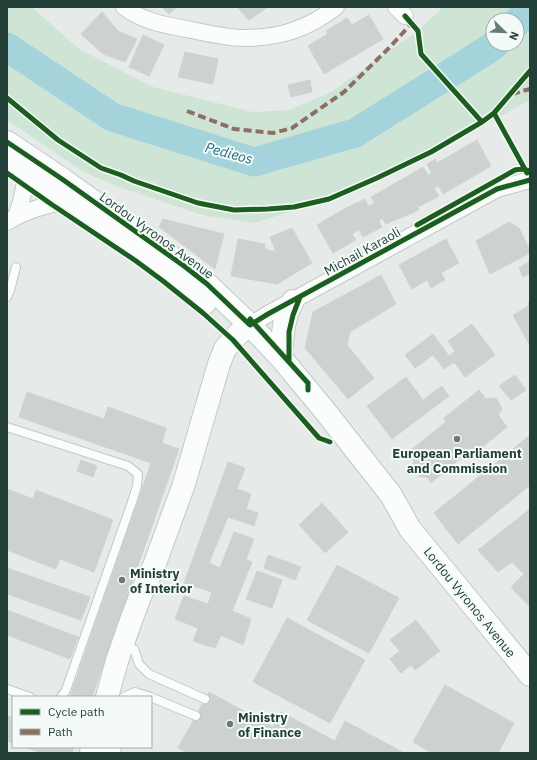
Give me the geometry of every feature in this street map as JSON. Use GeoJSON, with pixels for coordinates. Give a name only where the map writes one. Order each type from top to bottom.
{"type":"FeatureCollection","features":[{"type":"Feature","properties":{"kind":"main road","name":"Lordou Vyronos Avenue"},"geometry":{"type":"LineString","coordinates":[[7,142],[62,179],[207,284],[244,330],[271,370],[380,504],[410,529]]}},
{"type":"Feature","properties":{"kind":"main road","name":"Lordou Vyronos Avenue"},"geometry":{"type":"LineString","coordinates":[[7,163],[66,202],[180,283],[282,360],[325,411],[391,495],[410,529],[530,675]]}},
{"type":"Feature","properties":{"kind":"main road"},"geometry":{"type":"LineString","coordinates":[[282,360],[281,352],[286,314],[293,301]]}},
{"type":"Feature","properties":{"kind":"main road","name":"Michail Karaoli"},"geometry":{"type":"LineString","coordinates":[[107,696],[129,626],[141,594],[154,566],[184,484],[219,364],[225,349],[244,330]]}},
{"type":"Feature","properties":{"kind":"main road","name":"Michail Karaoli"},"geometry":{"type":"LineString","coordinates":[[123,696],[154,566]]}},
{"type":"Feature","properties":{"kind":"street"},"geometry":{"type":"LineString","coordinates":[[124,7],[142,18],[157,23],[220,36],[243,38],[285,34],[306,25],[336,7]]}},
{"type":"Feature","properties":{"kind":"street"},"geometry":{"type":"LineString","coordinates":[[12,219],[20,207],[26,176]]}},
{"type":"Feature","properties":{"kind":"street","name":"Michail Karaoli"},"geometry":{"type":"LineString","coordinates":[[244,330],[268,314],[497,189],[530,180]]}},
{"type":"Feature","properties":{"kind":"street"},"geometry":{"type":"LineString","coordinates":[[12,219],[51,204],[66,202]]}},
{"type":"Feature","properties":{"kind":"lane"},"geometry":{"type":"LineString","coordinates":[[7,297],[16,267]]}},
{"type":"Feature","properties":{"kind":"lane"},"geometry":{"type":"LineString","coordinates":[[7,427],[128,466],[138,474],[137,486],[66,690],[62,696]]}},
{"type":"Feature","properties":{"kind":"lane"},"geometry":{"type":"LineString","coordinates":[[134,649],[139,664],[149,674],[205,699]]}},
{"type":"Feature","properties":{"kind":"lane"},"geometry":{"type":"LineString","coordinates":[[7,689],[27,696]]}},
{"type":"Feature","properties":{"kind":"lane"},"geometry":{"type":"LineString","coordinates":[[125,696],[135,692],[148,696]]}},
{"type":"Feature","properties":{"kind":"lane"},"geometry":{"type":"LineString","coordinates":[[152,698],[196,716]]}},
{"type":"Feature","properties":{"kind":"green space"},"geometry":{"type":"Polygon","coordinates":[[[7,7],[32,7],[79,49],[153,87],[253,112],[289,110],[331,92],[418,31],[443,7],[530,7],[530,100],[467,135],[329,200],[254,223],[202,215],[119,187],[82,171],[7,120],[7,7]]]}},
{"type":"Feature","properties":{"kind":"building"},"geometry":{"type":"Polygon","coordinates":[[[162,7],[177,7],[169,14],[162,7]]]}},
{"type":"Feature","properties":{"kind":"building"},"geometry":{"type":"Polygon","coordinates":[[[237,7],[268,7],[249,20],[237,7]]]}},
{"type":"Feature","properties":{"kind":"building"},"geometry":{"type":"Polygon","coordinates":[[[102,12],[118,31],[137,39],[125,62],[103,54],[81,34],[102,12]]]}},
{"type":"Feature","properties":{"kind":"building"},"geometry":{"type":"Polygon","coordinates":[[[369,15],[383,39],[324,74],[308,46],[328,34],[326,31],[347,18],[352,25],[369,15]]]}},
{"type":"Feature","properties":{"kind":"building"},"geometry":{"type":"Polygon","coordinates":[[[143,35],[164,45],[149,76],[129,67],[143,35]]]}},
{"type":"Feature","properties":{"kind":"building"},"geometry":{"type":"Polygon","coordinates":[[[185,52],[218,59],[213,84],[178,77],[185,52]]]}},
{"type":"Feature","properties":{"kind":"building"},"geometry":{"type":"Polygon","coordinates":[[[310,80],[312,92],[291,97],[288,85],[310,80]]]}},
{"type":"Feature","properties":{"kind":"building"},"geometry":{"type":"Polygon","coordinates":[[[477,140],[491,166],[443,194],[427,164],[436,159],[437,163],[477,140]]]}},
{"type":"Feature","properties":{"kind":"building"},"geometry":{"type":"Polygon","coordinates":[[[423,167],[428,175],[432,173],[438,186],[434,189],[439,196],[418,207],[408,190],[401,194],[394,184],[423,167]]]}},
{"type":"Feature","properties":{"kind":"building"},"geometry":{"type":"Polygon","coordinates":[[[394,184],[401,194],[408,190],[419,210],[386,224],[382,218],[379,221],[382,227],[363,237],[346,208],[365,199],[368,206],[375,203],[371,197],[394,184]]]}},
{"type":"Feature","properties":{"kind":"building"},"geometry":{"type":"Polygon","coordinates":[[[346,208],[358,230],[352,234],[356,240],[333,253],[317,225],[346,208]]]}},
{"type":"Feature","properties":{"kind":"building"},"geometry":{"type":"Polygon","coordinates":[[[163,219],[224,234],[215,269],[159,227],[163,219]]]}},
{"type":"Feature","properties":{"kind":"building"},"geometry":{"type":"Polygon","coordinates":[[[509,222],[519,228],[530,250],[530,253],[490,274],[476,241],[509,222]]]}},
{"type":"Feature","properties":{"kind":"building"},"geometry":{"type":"Polygon","coordinates":[[[292,228],[312,263],[277,284],[231,276],[238,239],[265,244],[265,249],[276,252],[270,237],[292,228]]]}},
{"type":"Feature","properties":{"kind":"building"},"geometry":{"type":"Polygon","coordinates":[[[446,239],[459,263],[441,273],[445,280],[431,288],[427,280],[412,289],[399,265],[446,239]]]}},
{"type":"Feature","properties":{"kind":"building"},"geometry":{"type":"Polygon","coordinates":[[[530,261],[530,273],[523,277],[519,268],[530,261]]]}},
{"type":"Feature","properties":{"kind":"building"},"geometry":{"type":"Polygon","coordinates":[[[381,275],[396,304],[350,332],[347,345],[374,378],[348,399],[305,348],[313,312],[381,275]]]}},
{"type":"Feature","properties":{"kind":"building"},"geometry":{"type":"Polygon","coordinates":[[[530,302],[529,344],[513,315],[529,306],[528,303],[530,302]]]}},
{"type":"Feature","properties":{"kind":"building"},"geometry":{"type":"Polygon","coordinates":[[[472,324],[495,355],[465,377],[454,362],[444,369],[433,355],[415,368],[405,355],[433,334],[449,356],[455,351],[448,341],[472,324]]]}},
{"type":"Feature","properties":{"kind":"building"},"geometry":{"type":"Polygon","coordinates":[[[515,375],[526,390],[511,400],[499,386],[515,375]]]}},
{"type":"Feature","properties":{"kind":"building"},"geometry":{"type":"Polygon","coordinates":[[[406,377],[423,400],[442,386],[449,396],[392,439],[367,406],[406,377]]]}},
{"type":"Feature","properties":{"kind":"building","name":"European Parliament and Commission"},"geometry":{"type":"Polygon","coordinates":[[[479,390],[486,399],[496,398],[502,409],[498,415],[507,427],[471,456],[468,452],[431,483],[427,477],[420,477],[411,469],[414,461],[407,453],[446,422],[444,418],[479,390]]]}},
{"type":"Feature","properties":{"kind":"building","name":"Ministry of Interior"},"geometry":{"type":"Polygon","coordinates":[[[27,392],[104,419],[108,407],[166,428],[162,443],[179,449],[92,696],[70,696],[151,463],[19,417],[27,392]]]}},
{"type":"Feature","properties":{"kind":"building"},"geometry":{"type":"Polygon","coordinates":[[[530,435],[530,485],[458,544],[434,513],[530,435]]]}},
{"type":"Feature","properties":{"kind":"building"},"geometry":{"type":"Polygon","coordinates":[[[81,460],[97,466],[93,477],[77,471],[81,460]]]}},
{"type":"Feature","properties":{"kind":"building"},"geometry":{"type":"Polygon","coordinates":[[[228,462],[245,468],[237,489],[251,494],[246,509],[258,513],[254,526],[228,517],[209,563],[220,568],[234,532],[254,539],[246,559],[252,562],[232,611],[251,619],[243,645],[221,635],[215,648],[193,641],[198,628],[175,619],[184,596],[208,604],[212,592],[184,583],[228,462]]]}},
{"type":"Feature","properties":{"kind":"building","name":"Ministry of Interior"},"geometry":{"type":"Polygon","coordinates":[[[7,489],[33,499],[36,490],[113,520],[94,572],[60,559],[56,569],[7,550],[7,489]]]}},
{"type":"Feature","properties":{"kind":"building"},"geometry":{"type":"Polygon","coordinates":[[[322,503],[348,532],[325,553],[299,525],[322,503]]]}},
{"type":"Feature","properties":{"kind":"building"},"geometry":{"type":"Polygon","coordinates":[[[530,509],[530,607],[511,587],[524,574],[512,562],[498,572],[478,550],[530,509]]]}},
{"type":"Feature","properties":{"kind":"building"},"geometry":{"type":"Polygon","coordinates":[[[268,555],[301,567],[295,580],[264,568],[268,555]]]}},
{"type":"Feature","properties":{"kind":"building"},"geometry":{"type":"Polygon","coordinates":[[[337,565],[399,598],[369,653],[307,620],[337,565]]]}},
{"type":"Feature","properties":{"kind":"building"},"geometry":{"type":"Polygon","coordinates":[[[7,568],[90,597],[81,620],[7,594],[7,568]]]}},
{"type":"Feature","properties":{"kind":"building"},"geometry":{"type":"Polygon","coordinates":[[[257,571],[282,580],[272,608],[246,599],[257,571]]]}},
{"type":"Feature","properties":{"kind":"building"},"geometry":{"type":"Polygon","coordinates":[[[7,610],[78,637],[70,659],[7,635],[7,610]]]}},
{"type":"Feature","properties":{"kind":"building"},"geometry":{"type":"Polygon","coordinates":[[[287,618],[365,660],[330,723],[253,682],[287,618]]]}},
{"type":"Feature","properties":{"kind":"building"},"geometry":{"type":"Polygon","coordinates":[[[416,620],[440,651],[415,670],[411,665],[401,673],[390,659],[400,651],[390,640],[416,620]]]}},
{"type":"Feature","properties":{"kind":"building"},"geometry":{"type":"Polygon","coordinates":[[[445,685],[514,723],[498,753],[432,753],[413,742],[445,685]]]}},
{"type":"Feature","properties":{"kind":"building","name":"Ministry of Finance"},"geometry":{"type":"Polygon","coordinates":[[[209,692],[273,727],[281,712],[335,741],[345,721],[404,753],[188,753],[178,748],[209,692]]]}},
{"type":"Feature","properties":{"kind":"building"},"geometry":{"type":"Polygon","coordinates":[[[7,716],[12,718],[12,743],[7,741],[7,716]]]}},
{"type":"Feature","properties":{"kind":"building"},"geometry":{"type":"Polygon","coordinates":[[[28,748],[74,748],[72,753],[42,753],[28,748]]]}},
{"type":"Feature","properties":{"kind":"waterway","name":"Pedieos"},"geometry":{"type":"LineString","coordinates":[[525,14],[530,9]]}},
{"type":"Feature","properties":{"kind":"waterway","name":"Pedieos"},"geometry":{"type":"LineString","coordinates":[[7,47],[112,117],[254,162],[355,133],[485,51]]}},
{"type":"Feature","properties":{"kind":"marked path"},"geometry":{"type":"LineString","coordinates":[[187,111],[234,129],[273,133],[292,128],[344,92],[411,24]]}},
{"type":"Feature","properties":{"kind":"marked path"},"geometry":{"type":"LineString","coordinates":[[512,94],[530,89]]}},
{"type":"Feature","properties":{"kind":"cycle path"},"geometry":{"type":"LineString","coordinates":[[405,16],[418,31],[421,54],[482,122]]}},
{"type":"Feature","properties":{"kind":"cycle path"},"geometry":{"type":"LineString","coordinates":[[7,98],[58,140],[101,168],[198,203],[234,210],[268,209],[294,207],[329,199],[431,152],[482,122],[494,113],[530,71]]}},
{"type":"Feature","properties":{"kind":"cycle path"},"geometry":{"type":"LineString","coordinates":[[494,113],[527,173]]}},
{"type":"Feature","properties":{"kind":"cycle path"},"geometry":{"type":"LineString","coordinates":[[7,142],[62,179],[184,266],[207,284],[250,325],[497,189],[530,180]]}},
{"type":"Feature","properties":{"kind":"cycle path"},"geometry":{"type":"LineString","coordinates":[[417,225],[515,170],[522,169],[530,171]]}},
{"type":"Feature","properties":{"kind":"cycle path"},"geometry":{"type":"LineString","coordinates":[[7,173],[136,261],[203,313],[233,340],[319,438],[330,442]]}},
{"type":"Feature","properties":{"kind":"cycle path"},"geometry":{"type":"LineString","coordinates":[[289,361],[289,332],[293,315],[300,297]]}},
{"type":"Feature","properties":{"kind":"cycle path"},"geometry":{"type":"LineString","coordinates":[[250,319],[308,383],[308,390]]}},
{"type":"Feature","properties":{"kind":"place","name":"European Parliament and Commission"},"geometry":{"type":"Point","coordinates":[457,439]}},
{"type":"Feature","properties":{"kind":"place","name":"Ministry of Interior"},"geometry":{"type":"Point","coordinates":[122,580]}},
{"type":"Feature","properties":{"kind":"place","name":"Ministry of Finance"},"geometry":{"type":"Point","coordinates":[230,724]}}]}
